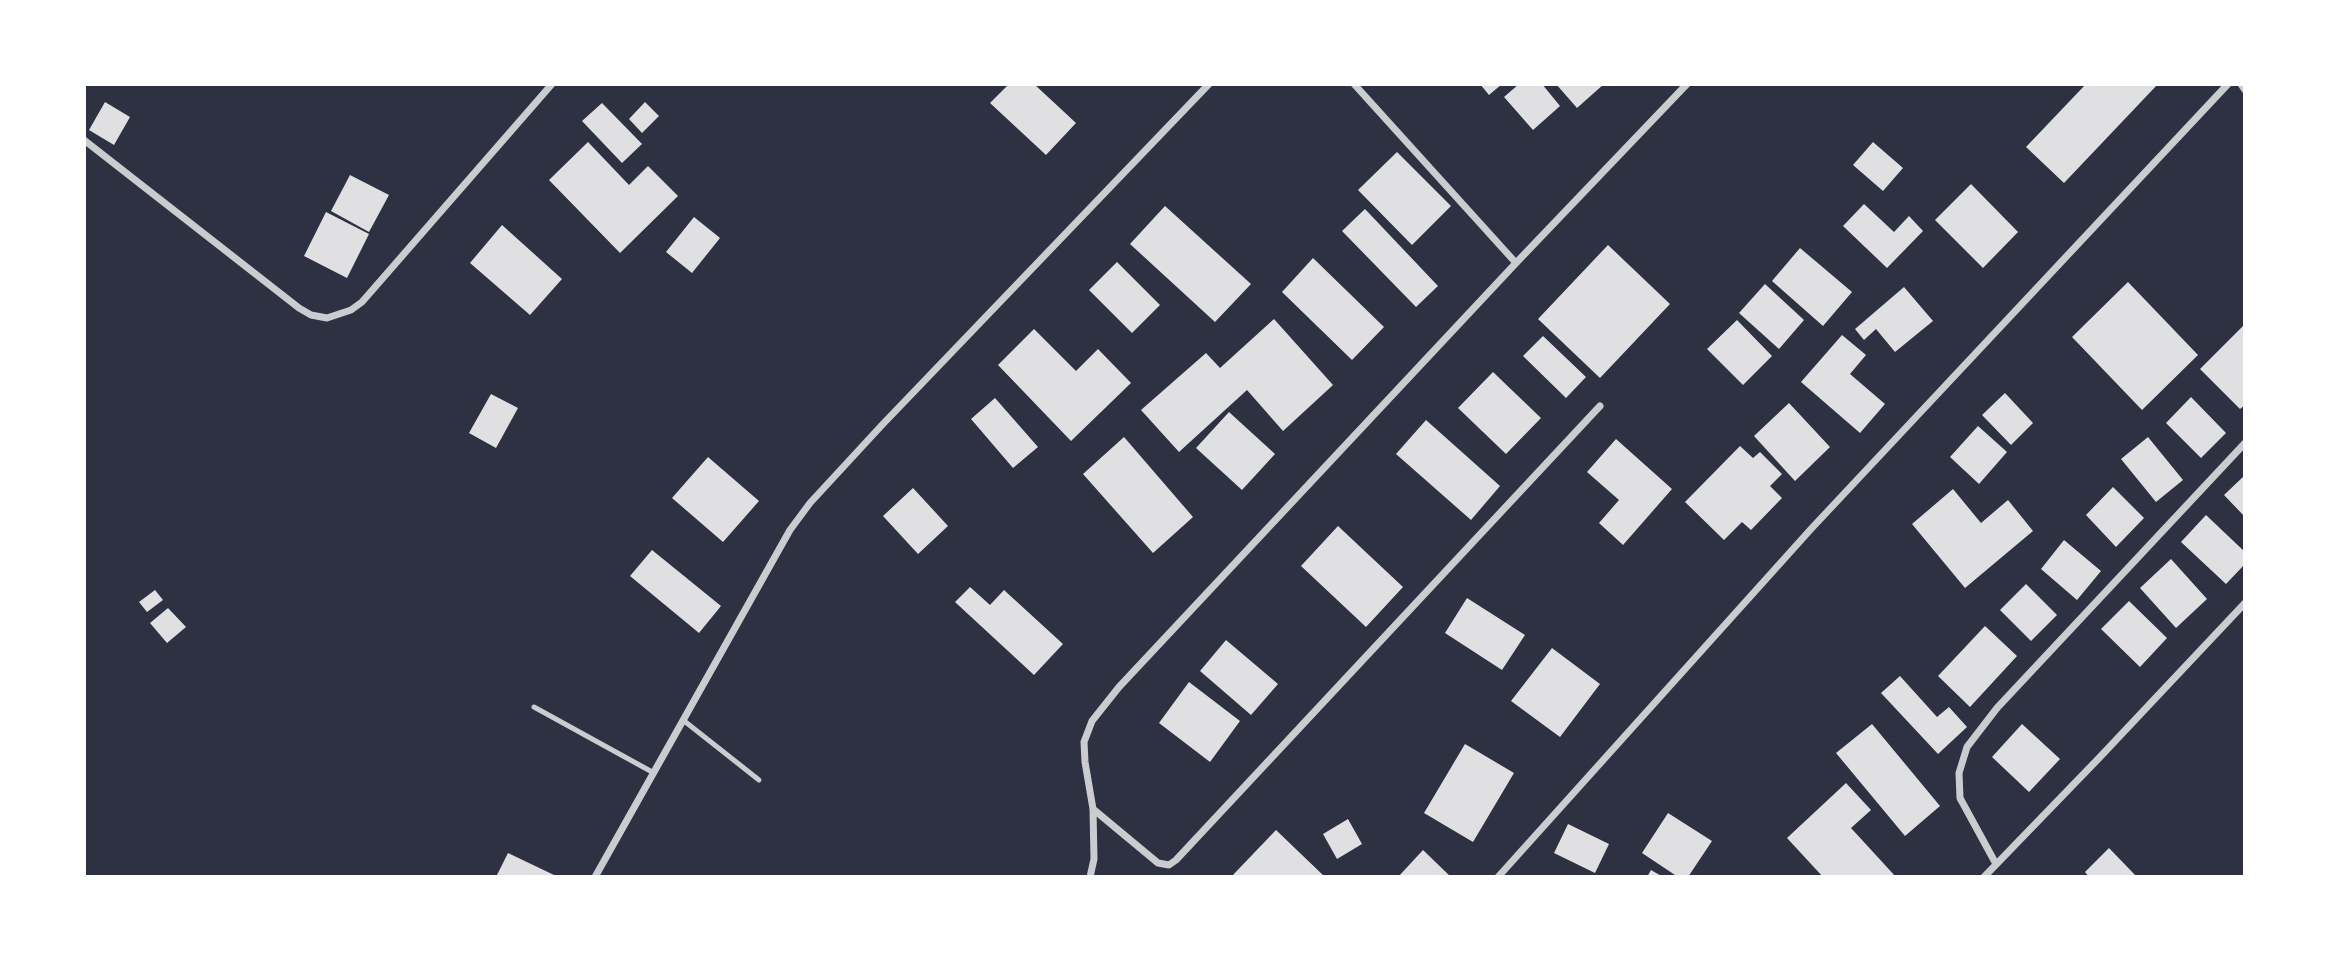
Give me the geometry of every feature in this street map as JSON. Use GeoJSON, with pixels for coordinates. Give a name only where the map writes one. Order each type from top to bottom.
{"type":"FeatureCollection","features":[{"type":"Feature","properties":{"kind":"street"},"geometry":{"type":"LineString","coordinates":[[84,139],[299,309],[327,318],[351,310],[362,302],[552,84]]}},
{"type":"Feature","properties":{"kind":"street"},"geometry":{"type":"LineString","coordinates":[[595,877],[790,530],[810,503],[1209,84]]}},
{"type":"Feature","properties":{"kind":"street"},"geometry":{"type":"LineString","coordinates":[[1354,84],[1516,263]]}},
{"type":"Feature","properties":{"kind":"street"},"geometry":{"type":"LineString","coordinates":[[1090,877],[1094,859],[1093,809],[1084,762],[1084,742],[1092,721],[1119,687],[1687,84]]}},
{"type":"Feature","properties":{"kind":"street"},"geometry":{"type":"LineString","coordinates":[[1498,877],[1811,530],[2228,84]]}},
{"type":"Feature","properties":{"kind":"street"},"geometry":{"type":"LineString","coordinates":[[2241,84],[2245,89]]}},
{"type":"Feature","properties":{"kind":"street"},"geometry":{"type":"LineString","coordinates":[[1093,809],[1158,863],[1169,865],[1176,860],[1600,406]]}},
{"type":"Feature","properties":{"kind":"street"},"geometry":{"type":"LineString","coordinates":[[1996,864],[1960,798],[1959,773],[1967,747],[1997,708],[2245,443]]}},
{"type":"Feature","properties":{"kind":"street"},"geometry":{"type":"LineString","coordinates":[[1984,877],[2245,603]]}},
{"type":"Feature","properties":{"kind":"lane"},"geometry":{"type":"LineString","coordinates":[[534,707],[654,773]]}},
{"type":"Feature","properties":{"kind":"lane"},"geometry":{"type":"LineString","coordinates":[[683,720],[759,780]]}},
{"type":"Feature","properties":{"kind":"building"},"geometry":{"type":"Polygon","coordinates":[[[1009,84],[1034,84],[1076,123],[1046,155],[990,103],[1009,84]]]}},
{"type":"Feature","properties":{"kind":"building"},"geometry":{"type":"Polygon","coordinates":[[[1480,84],[1502,84],[1489,95],[1480,84]]]}},
{"type":"Feature","properties":{"kind":"building"},"geometry":{"type":"Polygon","coordinates":[[[1519,84],[1542,84],[1560,106],[1533,130],[1504,97],[1519,84]]]}},
{"type":"Feature","properties":{"kind":"building"},"geometry":{"type":"Polygon","coordinates":[[[1556,84],[1604,84],[1577,108],[1556,84]]]}},
{"type":"Feature","properties":{"kind":"building"},"geometry":{"type":"Polygon","coordinates":[[[2086,84],[2158,84],[2064,183],[2026,147],[2086,84]]]}},
{"type":"Feature","properties":{"kind":"building"},"geometry":{"type":"Polygon","coordinates":[[[105,102],[130,117],[114,145],[89,130],[105,102]]]}},
{"type":"Feature","properties":{"kind":"building"},"geometry":{"type":"Polygon","coordinates":[[[645,102],[659,116],[642,133],[629,119],[645,102]]]}},
{"type":"Feature","properties":{"kind":"building"},"geometry":{"type":"Polygon","coordinates":[[[602,103],[642,144],[622,163],[582,121],[602,103]]]}},
{"type":"Feature","properties":{"kind":"building"},"geometry":{"type":"Polygon","coordinates":[[[588,142],[629,185],[648,166],[678,196],[620,253],[549,180],[588,142]]]}},
{"type":"Feature","properties":{"kind":"building"},"geometry":{"type":"Polygon","coordinates":[[[1873,142],[1903,168],[1883,191],[1853,165],[1873,142]]]}},
{"type":"Feature","properties":{"kind":"building"},"geometry":{"type":"Polygon","coordinates":[[[1397,152],[1451,206],[1412,245],[1358,190],[1397,152]]]}},
{"type":"Feature","properties":{"kind":"building"},"geometry":{"type":"Polygon","coordinates":[[[350,175],[389,195],[369,232],[331,211],[350,175]]]}},
{"type":"Feature","properties":{"kind":"building"},"geometry":{"type":"Polygon","coordinates":[[[1971,184],[2018,232],[1983,268],[1935,220],[1971,184]]]}},
{"type":"Feature","properties":{"kind":"building"},"geometry":{"type":"Polygon","coordinates":[[[1864,204],[1894,232],[1909,216],[1923,231],[1887,268],[1843,226],[1864,204]]]}},
{"type":"Feature","properties":{"kind":"building"},"geometry":{"type":"Polygon","coordinates":[[[1165,206],[1251,284],[1215,322],[1130,244],[1165,206]]]}},
{"type":"Feature","properties":{"kind":"building"},"geometry":{"type":"Polygon","coordinates":[[[1365,209],[1438,286],[1416,307],[1342,231],[1365,209]]]}},
{"type":"Feature","properties":{"kind":"building"},"geometry":{"type":"Polygon","coordinates":[[[326,212],[369,234],[347,278],[304,256],[326,212]]]}},
{"type":"Feature","properties":{"kind":"building"},"geometry":{"type":"Polygon","coordinates":[[[694,217],[720,238],[692,273],[666,252],[694,217]]]}},
{"type":"Feature","properties":{"kind":"building"},"geometry":{"type":"Polygon","coordinates":[[[502,225],[562,279],[530,315],[470,263],[502,225]]]}},
{"type":"Feature","properties":{"kind":"building"},"geometry":{"type":"Polygon","coordinates":[[[1608,245],[1670,304],[1600,378],[1538,319],[1608,245]]]}},
{"type":"Feature","properties":{"kind":"building"},"geometry":{"type":"Polygon","coordinates":[[[1800,248],[1852,292],[1823,326],[1772,281],[1800,248]]]}},
{"type":"Feature","properties":{"kind":"building"},"geometry":{"type":"Polygon","coordinates":[[[1313,258],[1384,327],[1352,360],[1282,292],[1313,258]]]}},
{"type":"Feature","properties":{"kind":"building"},"geometry":{"type":"Polygon","coordinates":[[[1117,262],[1160,305],[1132,333],[1089,290],[1117,262]]]}},
{"type":"Feature","properties":{"kind":"building"},"geometry":{"type":"Polygon","coordinates":[[[2128,282],[2198,355],[2142,410],[2072,337],[2128,282]]]}},
{"type":"Feature","properties":{"kind":"building"},"geometry":{"type":"Polygon","coordinates":[[[1765,284],[1804,320],[1779,349],[1739,313],[1765,284]]]}},
{"type":"Feature","properties":{"kind":"building"},"geometry":{"type":"Polygon","coordinates":[[[1904,287],[1933,321],[1895,352],[1876,329],[1864,340],[1855,329],[1904,287]]]}},
{"type":"Feature","properties":{"kind":"building"},"geometry":{"type":"Polygon","coordinates":[[[1274,319],[1333,385],[1283,431],[1247,390],[1179,452],[1141,410],[1206,353],[1220,368],[1274,319]]]}},
{"type":"Feature","properties":{"kind":"building"},"geometry":{"type":"Polygon","coordinates":[[[1737,320],[1772,356],[1743,385],[1707,349],[1737,320]]]}},
{"type":"Feature","properties":{"kind":"building"},"geometry":{"type":"Polygon","coordinates":[[[2245,324],[2245,405],[2240,409],[2200,369],[2245,324]]]}},
{"type":"Feature","properties":{"kind":"building"},"geometry":{"type":"Polygon","coordinates":[[[1034,329],[1076,371],[1098,349],[1131,383],[1071,441],[998,365],[1034,329]]]}},
{"type":"Feature","properties":{"kind":"building"},"geometry":{"type":"Polygon","coordinates":[[[1842,335],[1866,355],[1850,374],[1885,404],[1860,433],[1801,382],[1842,335]]]}},
{"type":"Feature","properties":{"kind":"building"},"geometry":{"type":"Polygon","coordinates":[[[1543,336],[1586,377],[1566,398],[1523,356],[1543,336]]]}},
{"type":"Feature","properties":{"kind":"building"},"geometry":{"type":"Polygon","coordinates":[[[1493,372],[1541,418],[1506,454],[1458,408],[1493,372]]]}},
{"type":"Feature","properties":{"kind":"building"},"geometry":{"type":"Polygon","coordinates":[[[2005,393],[2033,423],[2011,445],[1982,415],[2005,393]]]}},
{"type":"Feature","properties":{"kind":"building"},"geometry":{"type":"Polygon","coordinates":[[[491,394],[518,408],[496,448],[469,433],[491,394]]]}},
{"type":"Feature","properties":{"kind":"building"},"geometry":{"type":"Polygon","coordinates":[[[2191,397],[2226,433],[2201,458],[2166,423],[2191,397]]]}},
{"type":"Feature","properties":{"kind":"building"},"geometry":{"type":"Polygon","coordinates":[[[995,398],[1038,447],[1013,468],[971,419],[995,398]]]}},
{"type":"Feature","properties":{"kind":"building"},"geometry":{"type":"Polygon","coordinates":[[[1789,403],[1830,447],[1795,481],[1754,436],[1789,403]]]}},
{"type":"Feature","properties":{"kind":"building"},"geometry":{"type":"Polygon","coordinates":[[[1229,412],[1275,454],[1242,490],[1196,448],[1229,412]]]}},
{"type":"Feature","properties":{"kind":"building"},"geometry":{"type":"Polygon","coordinates":[[[1426,420],[1500,486],[1471,520],[1396,454],[1426,420]]]}},
{"type":"Feature","properties":{"kind":"building"},"geometry":{"type":"Polygon","coordinates":[[[1978,426],[2007,452],[1979,484],[1950,457],[1978,426]]]}},
{"type":"Feature","properties":{"kind":"building"},"geometry":{"type":"Polygon","coordinates":[[[1124,437],[1193,517],[1153,553],[1083,474],[1124,437]]]}},
{"type":"Feature","properties":{"kind":"building"},"geometry":{"type":"Polygon","coordinates":[[[2148,437],[2183,480],[2156,502],[2121,459],[2148,437]]]}},
{"type":"Feature","properties":{"kind":"building"},"geometry":{"type":"Polygon","coordinates":[[[1616,439],[1672,489],[1623,545],[1599,523],[1619,500],[1587,472],[1616,439]]]}},
{"type":"Feature","properties":{"kind":"building"},"geometry":{"type":"Polygon","coordinates":[[[1740,446],[1753,458],[1760,452],[1782,474],[1770,486],[1782,498],[1751,530],[1742,522],[1724,540],[1685,502],[1740,446]]]}},
{"type":"Feature","properties":{"kind":"building"},"geometry":{"type":"Polygon","coordinates":[[[708,457],[759,501],[723,542],[672,498],[708,457]]]}},
{"type":"Feature","properties":{"kind":"building"},"geometry":{"type":"Polygon","coordinates":[[[2245,475],[2245,517],[2224,495],[2245,475]]]}},
{"type":"Feature","properties":{"kind":"building"},"geometry":{"type":"Polygon","coordinates":[[[2113,487],[2144,518],[2116,547],[2086,515],[2113,487]]]}},
{"type":"Feature","properties":{"kind":"building"},"geometry":{"type":"Polygon","coordinates":[[[913,488],[948,526],[918,554],[883,516],[913,488]]]}},
{"type":"Feature","properties":{"kind":"building"},"geometry":{"type":"Polygon","coordinates":[[[1953,489],[1981,523],[2008,500],[2033,531],[1965,588],[1912,524],[1953,489]]]}},
{"type":"Feature","properties":{"kind":"building"},"geometry":{"type":"Polygon","coordinates":[[[2206,515],[2245,552],[2245,564],[2226,584],[2181,542],[2206,515]]]}},
{"type":"Feature","properties":{"kind":"building"},"geometry":{"type":"Polygon","coordinates":[[[1338,526],[1403,587],[1366,627],[1301,566],[1338,526]]]}},
{"type":"Feature","properties":{"kind":"building"},"geometry":{"type":"Polygon","coordinates":[[[2064,540],[2101,571],[2077,600],[2041,569],[2064,540]]]}},
{"type":"Feature","properties":{"kind":"building"},"geometry":{"type":"Polygon","coordinates":[[[652,550],[721,606],[699,633],[630,576],[652,550]]]}},
{"type":"Feature","properties":{"kind":"building"},"geometry":{"type":"Polygon","coordinates":[[[2171,559],[2207,599],[2176,628],[2140,588],[2171,559]]]}},
{"type":"Feature","properties":{"kind":"building"},"geometry":{"type":"Polygon","coordinates":[[[2026,584],[2057,615],[2031,641],[2000,610],[2026,584]]]}},
{"type":"Feature","properties":{"kind":"building"},"geometry":{"type":"Polygon","coordinates":[[[970,587],[990,605],[1004,590],[1063,644],[1034,675],[955,602],[970,587]]]}},
{"type":"Feature","properties":{"kind":"building"},"geometry":{"type":"Polygon","coordinates":[[[155,590],[163,600],[147,612],[139,602],[155,590]]]}},
{"type":"Feature","properties":{"kind":"building"},"geometry":{"type":"Polygon","coordinates":[[[1467,598],[1525,635],[1502,670],[1445,633],[1467,598]]]}},
{"type":"Feature","properties":{"kind":"building"},"geometry":{"type":"Polygon","coordinates":[[[2129,601],[2167,638],[2140,667],[2101,629],[2129,601]]]}},
{"type":"Feature","properties":{"kind":"building"},"geometry":{"type":"Polygon","coordinates":[[[168,608],[186,627],[167,643],[150,623],[168,608]]]}},
{"type":"Feature","properties":{"kind":"building"},"geometry":{"type":"Polygon","coordinates":[[[1985,626],[2017,656],[1970,707],[1938,676],[1985,626]]]}},
{"type":"Feature","properties":{"kind":"building"},"geometry":{"type":"Polygon","coordinates":[[[1226,640],[1278,684],[1251,715],[1200,671],[1226,640]]]}},
{"type":"Feature","properties":{"kind":"building"},"geometry":{"type":"Polygon","coordinates":[[[1552,648],[1600,684],[1560,737],[1511,701],[1552,648]]]}},
{"type":"Feature","properties":{"kind":"building"},"geometry":{"type":"Polygon","coordinates":[[[1900,676],[1937,717],[1949,707],[1967,727],[1938,754],[1881,693],[1900,676]]]}},
{"type":"Feature","properties":{"kind":"building"},"geometry":{"type":"Polygon","coordinates":[[[1189,682],[1240,721],[1210,762],[1159,723],[1189,682]]]}},
{"type":"Feature","properties":{"kind":"building"},"geometry":{"type":"Polygon","coordinates":[[[1872,724],[1940,806],[1905,836],[1836,753],[1872,724]]]}},
{"type":"Feature","properties":{"kind":"building"},"geometry":{"type":"Polygon","coordinates":[[[2022,724],[2060,759],[2029,792],[1992,757],[2022,724]]]}},
{"type":"Feature","properties":{"kind":"building"},"geometry":{"type":"Polygon","coordinates":[[[1465,744],[1514,773],[1473,842],[1424,813],[1465,744]]]}},
{"type":"Feature","properties":{"kind":"building"},"geometry":{"type":"Polygon","coordinates":[[[1846,783],[1871,810],[1851,828],[1896,877],[1823,877],[1787,838],[1846,783]]]}},
{"type":"Feature","properties":{"kind":"building"},"geometry":{"type":"Polygon","coordinates":[[[1668,813],[1712,841],[1688,877],[1678,877],[1642,853],[1668,813]]]}},
{"type":"Feature","properties":{"kind":"building"},"geometry":{"type":"Polygon","coordinates":[[[1348,819],[1362,844],[1337,859],[1323,834],[1348,819]]]}},
{"type":"Feature","properties":{"kind":"building"},"geometry":{"type":"Polygon","coordinates":[[[1568,824],[1609,844],[1595,873],[1554,853],[1568,824]]]}},
{"type":"Feature","properties":{"kind":"building"},"geometry":{"type":"Polygon","coordinates":[[[1276,830],[1325,877],[1231,877],[1276,830]]]}},
{"type":"Feature","properties":{"kind":"building"},"geometry":{"type":"Polygon","coordinates":[[[2109,848],[2137,877],[2089,877],[2085,872],[2109,848]]]}},
{"type":"Feature","properties":{"kind":"building"},"geometry":{"type":"Polygon","coordinates":[[[1423,850],[1451,877],[1398,877],[1423,850]]]}},
{"type":"Feature","properties":{"kind":"building"},"geometry":{"type":"Polygon","coordinates":[[[508,853],[554,875],[553,877],[496,877],[508,853]]]}},
{"type":"Feature","properties":{"kind":"building"},"geometry":{"type":"Polygon","coordinates":[[[1651,870],[1663,877],[1647,877],[1651,870]]]}}]}
